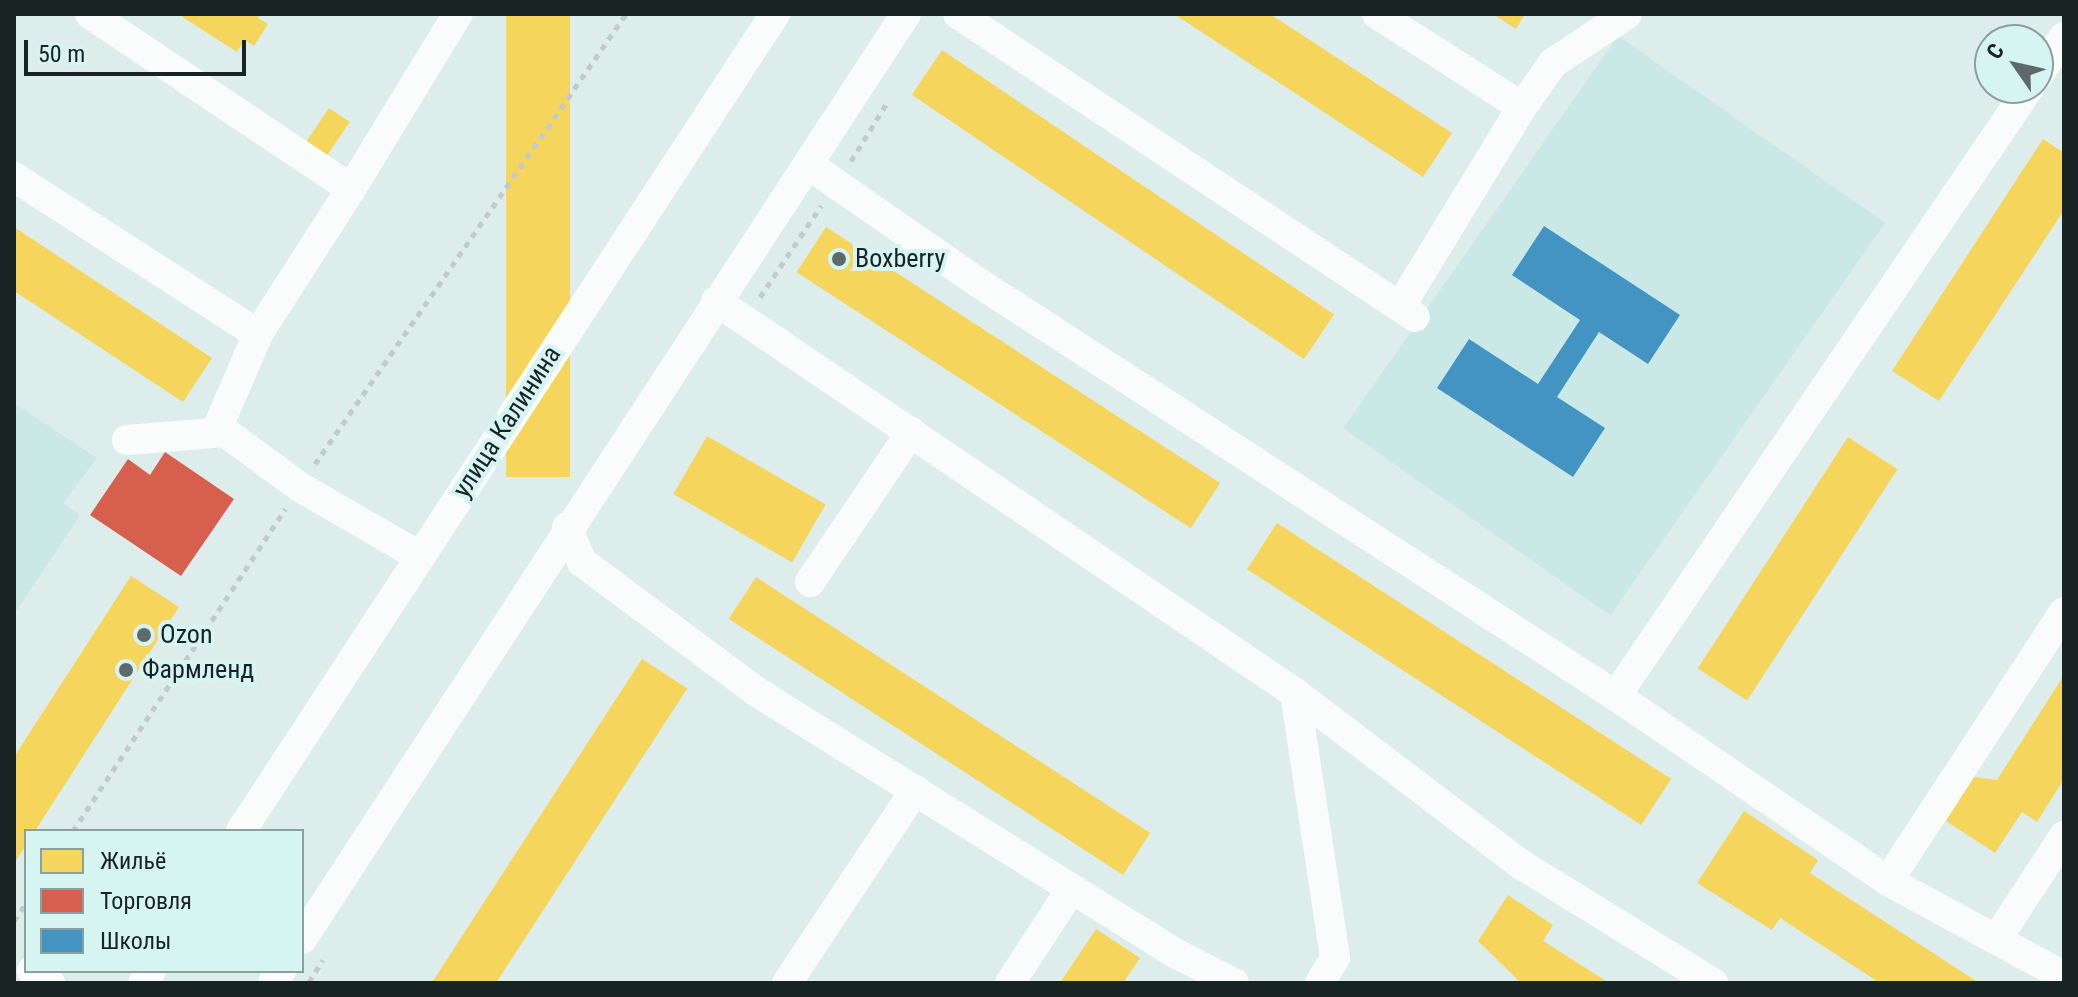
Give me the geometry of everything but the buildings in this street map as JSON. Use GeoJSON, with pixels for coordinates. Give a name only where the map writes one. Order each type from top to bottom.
{"type":"FeatureCollection","features":[{"type":"Feature","properties":{"kind":"street"},"geometry":{"type":"LineString","coordinates":[[90,14],[351,189]]}},
{"type":"Feature","properties":{"kind":"street"},"geometry":{"type":"LineString","coordinates":[[419,556],[300,487],[218,427],[258,334],[458,14]]}},
{"type":"Feature","properties":{"kind":"street","name":"улица Калинина"},"geometry":{"type":"LineString","coordinates":[[242,829],[775,14]]}},
{"type":"Feature","properties":{"kind":"street"},"geometry":{"type":"LineString","coordinates":[[304,936],[567,527],[906,14]]}},
{"type":"Feature","properties":{"kind":"street"},"geometry":{"type":"LineString","coordinates":[[958,14],[1407,312],[1522,107],[1553,63],[1627,14]]}},
{"type":"Feature","properties":{"kind":"street"},"geometry":{"type":"LineString","coordinates":[[1377,14],[1416,25],[1522,107]]}},
{"type":"Feature","properties":{"kind":"street"},"geometry":{"type":"LineString","coordinates":[[1616,696],[2018,104]]}},
{"type":"Feature","properties":{"kind":"street"},"geometry":{"type":"LineString","coordinates":[[809,165],[979,283],[1616,696],[1888,881],[1998,937],[2064,976]]}},
{"type":"Feature","properties":{"kind":"street"},"geometry":{"type":"LineString","coordinates":[[14,177],[258,334]]}},
{"type":"Feature","properties":{"kind":"street"},"geometry":{"type":"LineString","coordinates":[[716,301],[1295,693],[1522,865],[1713,983]]}},
{"type":"Feature","properties":{"kind":"street"},"geometry":{"type":"LineString","coordinates":[[127,440],[226,432]]}},
{"type":"Feature","properties":{"kind":"street"},"geometry":{"type":"LineString","coordinates":[[810,582],[911,432]]}},
{"type":"Feature","properties":{"kind":"street"},"geometry":{"type":"LineString","coordinates":[[567,527],[582,562],[757,692],[1072,888],[1234,983]]}},
{"type":"Feature","properties":{"kind":"street"},"geometry":{"type":"LineString","coordinates":[[1888,881],[2064,612]]}},
{"type":"Feature","properties":{"kind":"street"},"geometry":{"type":"LineString","coordinates":[[1295,693],[1335,958],[1320,983]]}},
{"type":"Feature","properties":{"kind":"street"},"geometry":{"type":"LineString","coordinates":[[787,983],[915,790]]}},
{"type":"Feature","properties":{"kind":"street"},"geometry":{"type":"LineString","coordinates":[[1998,937],[2064,836]]}},
{"type":"Feature","properties":{"kind":"street"},"geometry":{"type":"LineString","coordinates":[[1010,983],[1072,888]]}},
{"type":"Feature","properties":{"kind":"path"},"geometry":{"type":"LineString","coordinates":[[74,829],[300,487],[626,14]]}},
{"type":"Feature","properties":{"kind":"shaded area"},"geometry":{"type":"Polygon","coordinates":[[[1618,36],[1885,223],[1610,615],[1343,428],[1618,36]]]}},
{"type":"Feature","properties":{"kind":"shaded area"},"geometry":{"type":"Polygon","coordinates":[[[14,403],[97,458],[63,503],[80,515],[14,614],[14,403]]]}},
{"type":"Feature","properties":{"kind":"place","name":"Boxberry"},"geometry":{"type":"Point","coordinates":[839,259]}},
{"type":"Feature","properties":{"kind":"place","name":"Ozon"},"geometry":{"type":"Point","coordinates":[144,635]}},
{"type":"Feature","properties":{"kind":"place","name":"Фармленд"},"geometry":{"type":"Point","coordinates":[126,670]}}]}
